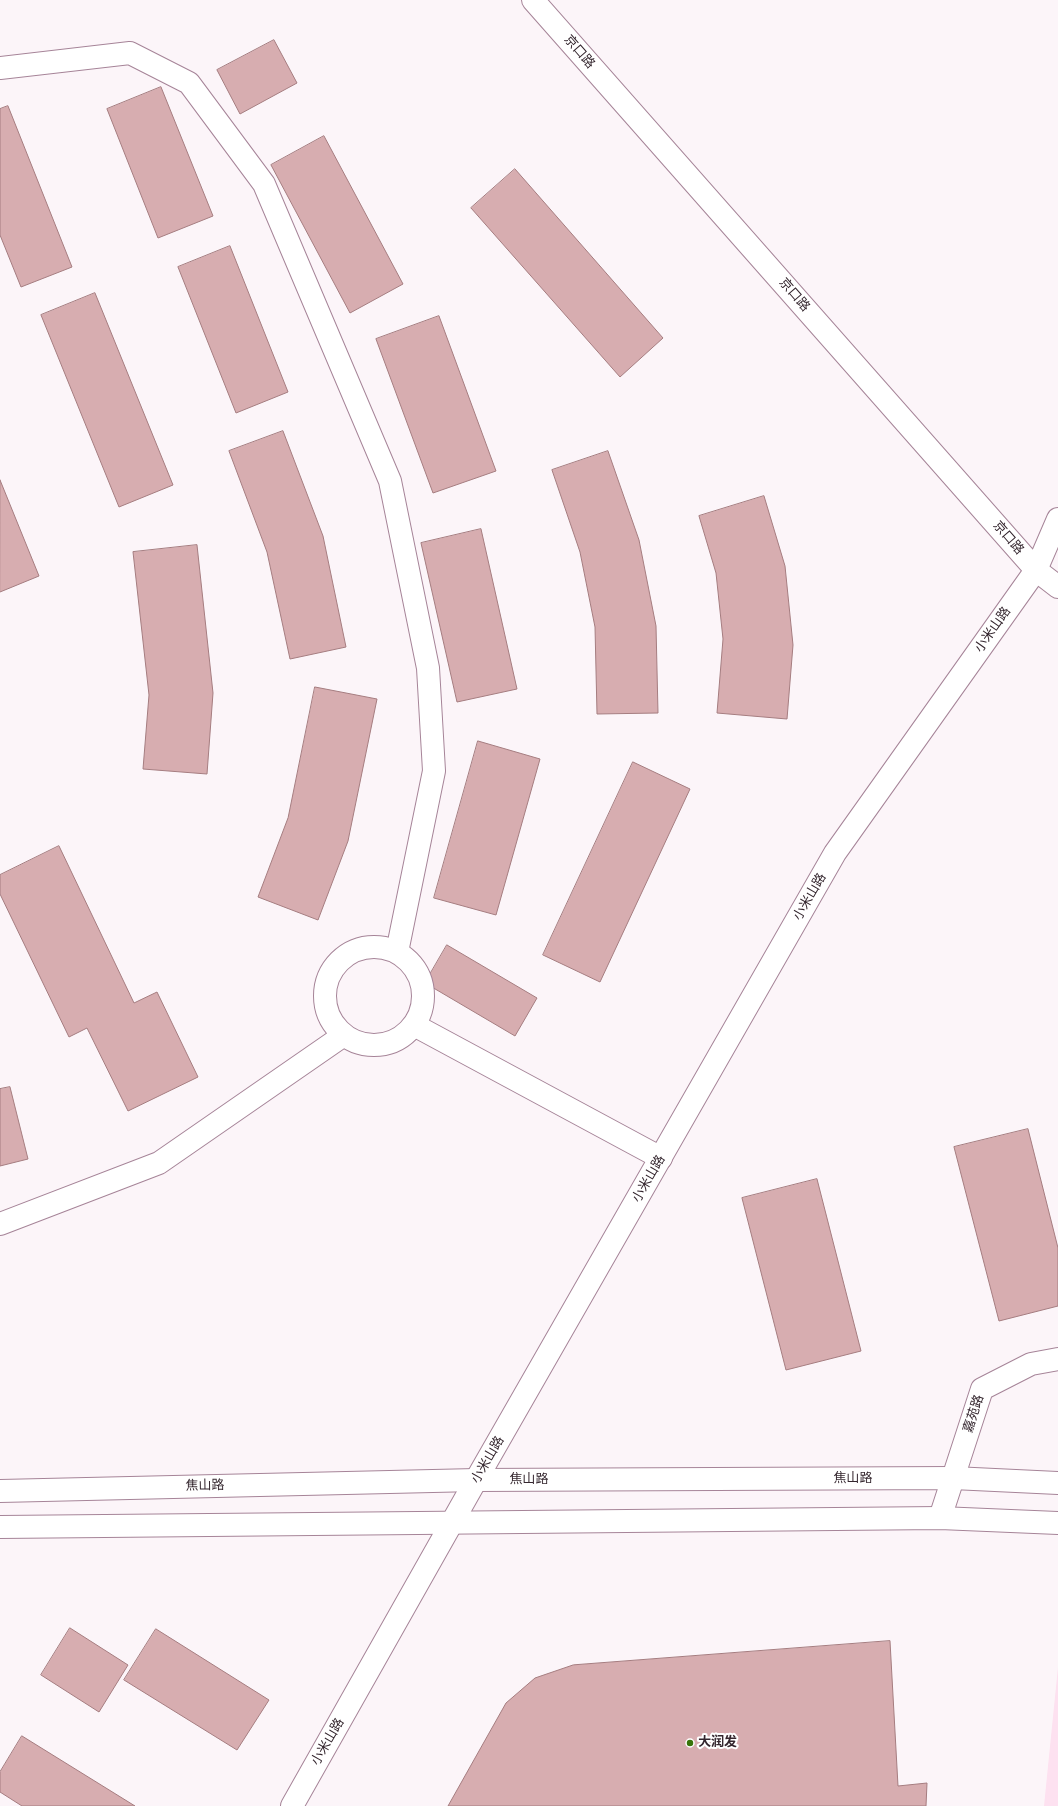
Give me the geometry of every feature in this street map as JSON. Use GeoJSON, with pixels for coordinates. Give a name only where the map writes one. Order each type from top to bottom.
{"type":"FeatureCollection","features":[{"type":"Feature","properties":{"kind":"street","name":"京口路"},"geometry":{"type":"LineString","coordinates":[[533,0],[1036,570],[1058,587]]}},
{"type":"Feature","properties":{"kind":"street"},"geometry":{"type":"LineString","coordinates":[[0,68],[130,53],[189,83],[264,184],[390,481],[428,668],[434,771],[396,952]]}},
{"type":"Feature","properties":{"kind":"street","name":"小米山路"},"geometry":{"type":"LineString","coordinates":[[292,1806],[476,1480],[835,853],[1036,570],[1058,519]]}},
{"type":"Feature","properties":{"kind":"street"},"geometry":{"type":"LineString","coordinates":[[365,947],[381,947],[396,952],[410,962],[419,976],[424,993],[422,1010],[414,1025],[403,1036],[389,1044],[374,1046],[358,1043],[344,1035],[333,1023],[326,1008],[324,992],[328,976],[337,963],[349,952],[365,947]]}},
{"type":"Feature","properties":{"kind":"street"},"geometry":{"type":"LineString","coordinates":[[414,1025],[661,1158]]}},
{"type":"Feature","properties":{"kind":"street"},"geometry":{"type":"LineString","coordinates":[[0,1224],[159,1164],[344,1035]]}},
{"type":"Feature","properties":{"kind":"street","name":"嘉苑路"},"geometry":{"type":"LineString","coordinates":[[940,1518],[982,1389],[1031,1364],[1058,1359]]}},
{"type":"Feature","properties":{"kind":"street","name":"焦山路"},"geometry":{"type":"LineString","coordinates":[[0,1490],[476,1480],[953,1478],[1058,1483]]}},
{"type":"Feature","properties":{"kind":"street"},"geometry":{"type":"LineString","coordinates":[[0,1527],[940,1518],[1058,1523]]}},
{"type":"Feature","properties":{"kind":"shaded area"},"geometry":{"type":"Polygon","coordinates":[[[1058,1667],[1058,1806],[1044,1806],[1058,1667]]]}},
{"type":"Feature","properties":{"kind":"building"},"geometry":{"type":"Polygon","coordinates":[[[274,40],[297,83],[240,114],[217,70],[274,40]]]}},
{"type":"Feature","properties":{"kind":"building"},"geometry":{"type":"Polygon","coordinates":[[[161,87],[213,216],[158,238],[107,109],[161,87]]]}},
{"type":"Feature","properties":{"kind":"building"},"geometry":{"type":"Polygon","coordinates":[[[8,106],[72,267],[21,287],[0,235],[0,109],[8,106]]]}},
{"type":"Feature","properties":{"kind":"building"},"geometry":{"type":"Polygon","coordinates":[[[324,136],[403,284],[350,313],[271,165],[324,136]]]}},
{"type":"Feature","properties":{"kind":"building"},"geometry":{"type":"Polygon","coordinates":[[[515,169],[663,338],[620,377],[471,208],[515,169]]]}},
{"type":"Feature","properties":{"kind":"building"},"geometry":{"type":"Polygon","coordinates":[[[230,246],[288,392],[236,413],[178,267],[230,246]]]}},
{"type":"Feature","properties":{"kind":"building"},"geometry":{"type":"Polygon","coordinates":[[[95,293],[173,485],[119,507],[41,315],[95,293]]]}},
{"type":"Feature","properties":{"kind":"building"},"geometry":{"type":"Polygon","coordinates":[[[439,316],[496,471],[433,493],[376,339],[439,316]]]}},
{"type":"Feature","properties":{"kind":"building"},"geometry":{"type":"Polygon","coordinates":[[[283,431],[323,536],[346,647],[290,659],[267,552],[229,451],[283,431]]]}},
{"type":"Feature","properties":{"kind":"building"},"geometry":{"type":"Polygon","coordinates":[[[608,451],[639,540],[656,626],[658,713],[597,714],[595,627],[580,552],[552,470],[608,451]]]}},
{"type":"Feature","properties":{"kind":"building"},"geometry":{"type":"Polygon","coordinates":[[[0,480],[39,576],[0,592],[0,480]]]}},
{"type":"Feature","properties":{"kind":"building"},"geometry":{"type":"Polygon","coordinates":[[[764,496],[785,566],[793,645],[787,719],[717,713],[723,639],[716,573],[699,516],[764,496]]]}},
{"type":"Feature","properties":{"kind":"building"},"geometry":{"type":"Polygon","coordinates":[[[481,529],[517,689],[457,702],[421,543],[481,529]]]}},
{"type":"Feature","properties":{"kind":"building"},"geometry":{"type":"Polygon","coordinates":[[[197,545],[213,693],[207,774],[143,769],[149,695],[133,552],[197,545]]]}},
{"type":"Feature","properties":{"kind":"building"},"geometry":{"type":"Polygon","coordinates":[[[315,687],[377,699],[348,841],[318,920],[258,897],[288,818],[315,687]]]}},
{"type":"Feature","properties":{"kind":"building"},"geometry":{"type":"Polygon","coordinates":[[[478,741],[540,759],[496,915],[434,898],[478,741]]]}},
{"type":"Feature","properties":{"kind":"building"},"geometry":{"type":"Polygon","coordinates":[[[633,762],[690,789],[600,982],[543,955],[633,762]]]}},
{"type":"Feature","properties":{"kind":"building"},"geometry":{"type":"Polygon","coordinates":[[[59,846],[134,1003],[157,992],[198,1077],[128,1111],[87,1028],[69,1037],[0,894],[0,875],[59,846]]]}},
{"type":"Feature","properties":{"kind":"building"},"geometry":{"type":"Polygon","coordinates":[[[447,945],[537,998],[515,1036],[425,983],[447,945]]]}},
{"type":"Feature","properties":{"kind":"building"},"geometry":{"type":"Polygon","coordinates":[[[10,1087],[28,1159],[0,1166],[0,1089],[10,1087]]]}},
{"type":"Feature","properties":{"kind":"building"},"geometry":{"type":"Polygon","coordinates":[[[1028,1129],[1058,1248],[1058,1306],[999,1321],[954,1147],[1028,1129]]]}},
{"type":"Feature","properties":{"kind":"building"},"geometry":{"type":"Polygon","coordinates":[[[817,1179],[861,1351],[786,1370],[742,1198],[817,1179]]]}},
{"type":"Feature","properties":{"kind":"building"},"geometry":{"type":"Polygon","coordinates":[[[70,1628],[128,1665],[99,1712],[41,1675],[70,1628]]]}},
{"type":"Feature","properties":{"kind":"building"},"geometry":{"type":"Polygon","coordinates":[[[156,1629],[269,1700],[237,1750],[124,1680],[156,1629]]]}},
{"type":"Feature","properties":{"kind":"building","name":"大润发"},"geometry":{"type":"Polygon","coordinates":[[[890,1641],[898,1786],[927,1783],[926,1806],[448,1806],[506,1703],[535,1678],[573,1665],[890,1641]]]}},
{"type":"Feature","properties":{"kind":"building"},"geometry":{"type":"Polygon","coordinates":[[[22,1736],[135,1806],[22,1806],[0,1792],[0,1772],[22,1736]]]}},
{"type":"Feature","properties":{"kind":"place","name":"大润发"},"geometry":{"type":"Point","coordinates":[690,1743]}}]}
